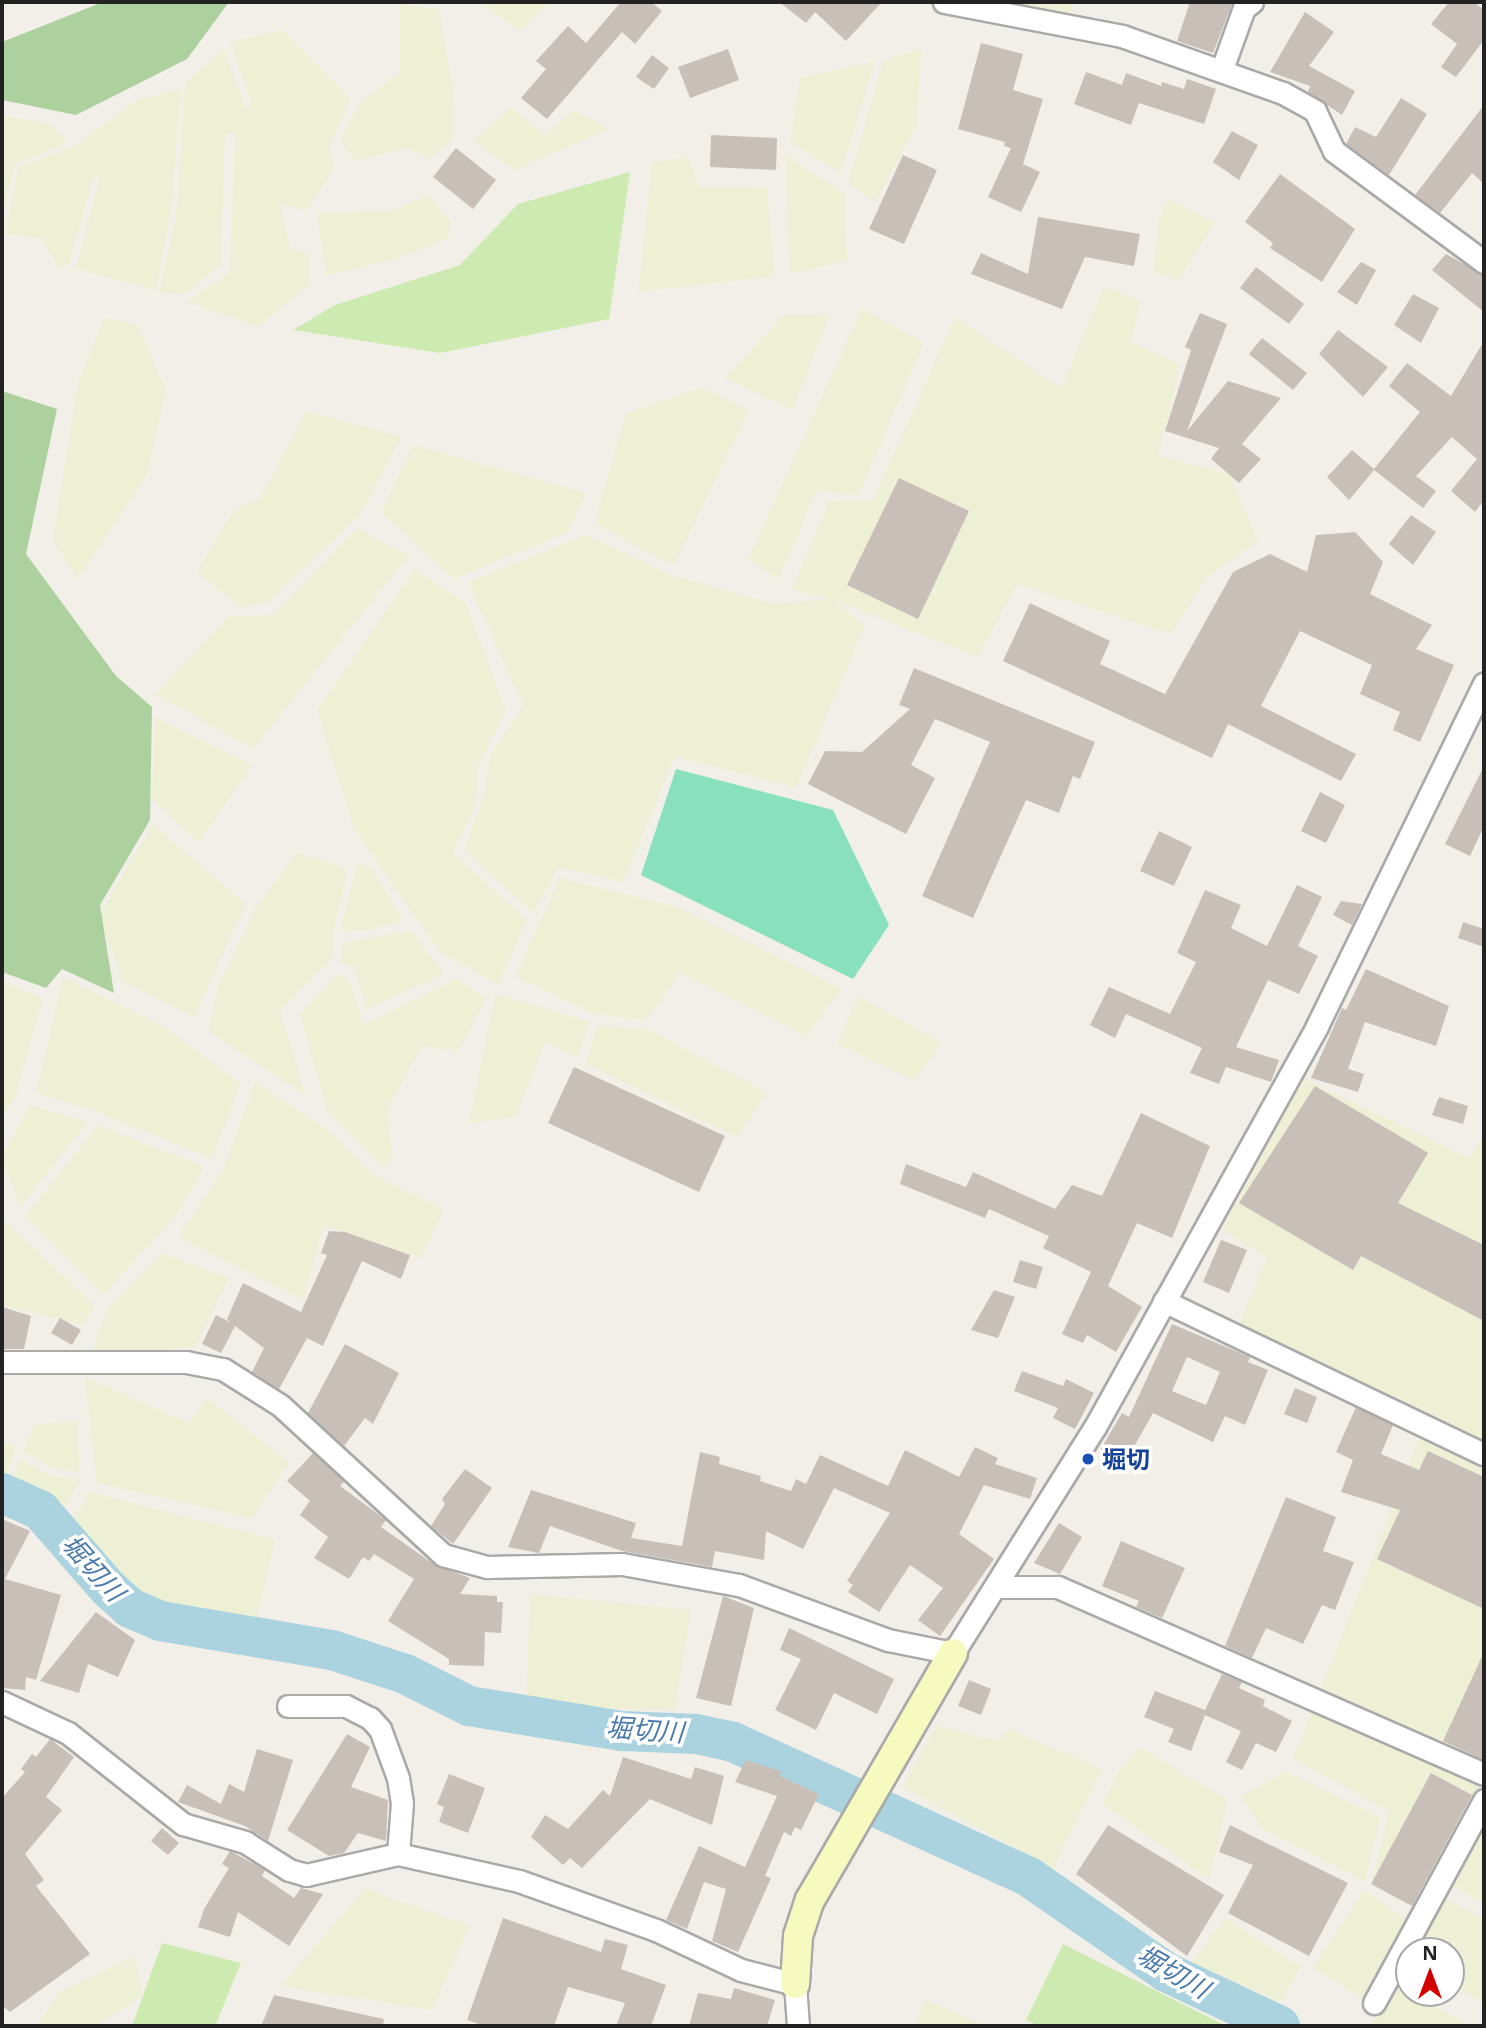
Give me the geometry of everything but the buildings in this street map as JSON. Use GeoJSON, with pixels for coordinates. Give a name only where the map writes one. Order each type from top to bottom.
{"type":"FeatureCollection","features":[{"type":"Feature","properties":{"kind":"street"},"geometry":{"type":"LineString","coordinates":[[1222,69],[1244,8],[1252,2]]}},
{"type":"Feature","properties":{"kind":"street"},"geometry":{"type":"LineString","coordinates":[[948,3],[1122,36],[1222,69],[1315,111],[1334,151],[1484,262]]}},
{"type":"Feature","properties":{"kind":"street"},"geometry":{"type":"LineString","coordinates":[[798,2026],[795,1984],[798,1936],[810,1900],[953,1653],[998,1587],[1095,1427],[1317,1026],[1484,683]]}},
{"type":"Feature","properties":{"kind":"street"},"geometry":{"type":"LineString","coordinates":[[1164,1301],[1484,1454]]}},
{"type":"Feature","properties":{"kind":"street"},"geometry":{"type":"LineString","coordinates":[[2,1363],[186,1362],[223,1369],[281,1405],[443,1555],[487,1567],[622,1564],[739,1585],[888,1640],[953,1653]]}},
{"type":"Feature","properties":{"kind":"street"},"geometry":{"type":"LineString","coordinates":[[998,1587],[1058,1587],[1484,1774]]}},
{"type":"Feature","properties":{"kind":"street"},"geometry":{"type":"LineString","coordinates":[[2,1702],[68,1733],[183,1824],[245,1842],[289,1870],[306,1875],[398,1854],[519,1881],[656,1930],[741,1970],[795,1984]]}},
{"type":"Feature","properties":{"kind":"street"},"geometry":{"type":"LineString","coordinates":[[288,1706],[346,1706],[370,1718],[380,1729],[398,1778],[402,1803],[398,1854]]}},
{"type":"Feature","properties":{"kind":"street"},"geometry":{"type":"LineString","coordinates":[[1374,2003],[1484,1800]]}},
{"type":"Feature","properties":{"kind":"green space"},"geometry":{"type":"Polygon","coordinates":[[[103,2],[229,2],[187,59],[76,115],[2,100],[2,42],[103,2]]]}},
{"type":"Feature","properties":{"kind":"green space"},"geometry":{"type":"Polygon","coordinates":[[[478,2],[550,2],[520,31],[478,2]]]}},
{"type":"Feature","properties":{"kind":"green space"},"geometry":{"type":"Polygon","coordinates":[[[987,2],[1073,2],[1066,23],[987,2]]]}},
{"type":"Feature","properties":{"kind":"green space"},"geometry":{"type":"Polygon","coordinates":[[[400,4],[439,9],[453,88],[452,140],[430,159],[407,148],[354,161],[341,140],[358,104],[400,72],[400,4]]]}},
{"type":"Feature","properties":{"kind":"green space"},"geometry":{"type":"Polygon","coordinates":[[[282,30],[351,99],[329,147],[335,167],[307,211],[280,203],[290,249],[310,254],[309,285],[258,327],[187,302],[230,272],[235,133],[225,133],[221,265],[184,294],[159,292],[176,217],[185,83],[224,49],[246,109],[252,105],[230,42],[282,30]]]}},
{"type":"Feature","properties":{"kind":"green space"},"geometry":{"type":"Polygon","coordinates":[[[921,49],[917,125],[875,202],[848,183],[883,61],[921,49]]]}},
{"type":"Feature","properties":{"kind":"green space"},"geometry":{"type":"Polygon","coordinates":[[[875,61],[841,173],[790,142],[800,78],[875,61]]]}},
{"type":"Feature","properties":{"kind":"green space"},"geometry":{"type":"Polygon","coordinates":[[[181,89],[171,213],[156,290],[76,269],[100,176],[93,177],[69,264],[59,270],[42,238],[5,234],[18,168],[74,146],[135,101],[181,89]]]}},
{"type":"Feature","properties":{"kind":"green space"},"geometry":{"type":"Polygon","coordinates":[[[511,107],[545,135],[573,110],[610,129],[514,170],[473,141],[511,107]]]}},
{"type":"Feature","properties":{"kind":"green space"},"geometry":{"type":"Polygon","coordinates":[[[2,115],[52,125],[67,143],[15,164],[2,216],[2,115]]]}},
{"type":"Feature","properties":{"kind":"green space"},"geometry":{"type":"Polygon","coordinates":[[[786,155],[845,194],[847,261],[789,274],[786,155]]]}},
{"type":"Feature","properties":{"kind":"green space"},"geometry":{"type":"Polygon","coordinates":[[[688,157],[700,187],[767,188],[775,276],[638,292],[652,162],[688,157]]]}},
{"type":"Feature","properties":{"kind":"green space"},"geometry":{"type":"Polygon","coordinates":[[[630,172],[609,319],[440,353],[293,330],[335,305],[460,265],[518,204],[630,172]]]}},
{"type":"Feature","properties":{"kind":"green space"},"geometry":{"type":"Polygon","coordinates":[[[428,195],[451,221],[448,238],[405,256],[326,276],[317,213],[392,211],[428,195]]]}},
{"type":"Feature","properties":{"kind":"green space"},"geometry":{"type":"Polygon","coordinates":[[[1168,199],[1215,222],[1179,280],[1153,271],[1159,219],[1168,199]]]}},
{"type":"Feature","properties":{"kind":"green space"},"geometry":{"type":"Polygon","coordinates":[[[1104,286],[1140,301],[1131,342],[1181,364],[1158,456],[1229,474],[1258,541],[1206,578],[1171,634],[1017,584],[978,657],[834,600],[865,626],[796,788],[675,756],[623,882],[559,867],[533,913],[464,850],[483,799],[490,756],[523,706],[468,582],[586,535],[674,576],[775,604],[828,599],[792,589],[829,501],[873,500],[955,317],[1061,388],[1104,286]]]}},
{"type":"Feature","properties":{"kind":"green space"},"geometry":{"type":"Polygon","coordinates":[[[862,308],[924,343],[858,496],[817,490],[779,579],[748,560],[862,308]]]}},
{"type":"Feature","properties":{"kind":"green space"},"geometry":{"type":"Polygon","coordinates":[[[830,314],[793,410],[725,378],[784,315],[830,314]]]}},
{"type":"Feature","properties":{"kind":"green space"},"geometry":{"type":"Polygon","coordinates":[[[104,318],[137,324],[166,389],[147,475],[77,580],[53,539],[78,382],[104,318]]]}},
{"type":"Feature","properties":{"kind":"green space"},"geometry":{"type":"Polygon","coordinates":[[[703,387],[749,411],[674,565],[594,524],[626,414],[703,387]]]}},
{"type":"Feature","properties":{"kind":"green space"},"geometry":{"type":"Polygon","coordinates":[[[2,391],[57,409],[26,554],[116,676],[152,707],[150,820],[100,905],[114,993],[62,969],[46,988],[2,972],[2,391]]]}},
{"type":"Feature","properties":{"kind":"green space"},"geometry":{"type":"Polygon","coordinates":[[[306,411],[402,437],[360,515],[268,602],[240,607],[197,572],[233,511],[260,499],[306,411]]]}},
{"type":"Feature","properties":{"kind":"green space"},"geometry":{"type":"Polygon","coordinates":[[[413,445],[586,493],[568,532],[453,579],[381,512],[413,445]]]}},
{"type":"Feature","properties":{"kind":"green space"},"geometry":{"type":"Polygon","coordinates":[[[357,528],[409,556],[253,749],[155,694],[229,616],[273,615],[357,528]]]}},
{"type":"Feature","properties":{"kind":"green space"},"geometry":{"type":"Polygon","coordinates":[[[415,569],[466,603],[506,711],[478,765],[476,805],[453,853],[527,920],[498,985],[439,951],[354,829],[317,710],[415,569]]]}},
{"type":"Feature","properties":{"kind":"green space"},"geometry":{"type":"Polygon","coordinates":[[[155,717],[252,765],[199,843],[152,799],[155,717]]]}},
{"type":"Feature","properties":{"kind":"green space"},"geometry":{"type":"Polygon","coordinates":[[[676,769],[833,810],[889,925],[853,979],[641,875],[676,769]]]}},
{"type":"Feature","properties":{"kind":"green space"},"geometry":{"type":"Polygon","coordinates":[[[153,825],[246,904],[194,1017],[122,981],[99,915],[153,825]]]}},
{"type":"Feature","properties":{"kind":"green space"},"geometry":{"type":"Polygon","coordinates":[[[297,852],[348,870],[334,928],[334,956],[280,1011],[306,1096],[208,1031],[218,986],[255,909],[297,852]]]}},
{"type":"Feature","properties":{"kind":"green space"},"geometry":{"type":"Polygon","coordinates":[[[358,863],[373,870],[403,920],[367,931],[340,930],[358,863]]]}},
{"type":"Feature","properties":{"kind":"green space"},"geometry":{"type":"Polygon","coordinates":[[[560,878],[677,907],[842,989],[806,1036],[680,973],[647,1020],[593,1014],[515,976],[560,878]]]}},
{"type":"Feature","properties":{"kind":"green space"},"geometry":{"type":"Polygon","coordinates":[[[411,931],[444,974],[366,1010],[354,965],[340,963],[343,943],[411,931]]]}},
{"type":"Feature","properties":{"kind":"green space"},"geometry":{"type":"Polygon","coordinates":[[[337,974],[348,979],[364,1024],[457,979],[486,998],[459,1051],[422,1046],[387,1111],[393,1160],[383,1167],[327,1111],[300,1014],[337,974]]]}},
{"type":"Feature","properties":{"kind":"green space"},"geometry":{"type":"Polygon","coordinates":[[[63,977],[163,1026],[241,1084],[212,1159],[92,1110],[36,1093],[63,977]]]}},
{"type":"Feature","properties":{"kind":"green space"},"geometry":{"type":"Polygon","coordinates":[[[2,980],[43,999],[15,1098],[2,1118],[2,980]]]}},
{"type":"Feature","properties":{"kind":"green space"},"geometry":{"type":"Polygon","coordinates":[[[495,994],[590,1022],[577,1059],[545,1042],[516,1116],[469,1123],[495,994]]]}},
{"type":"Feature","properties":{"kind":"green space"},"geometry":{"type":"Polygon","coordinates":[[[858,996],[942,1043],[914,1080],[837,1044],[858,996]]]}},
{"type":"Feature","properties":{"kind":"green space"},"geometry":{"type":"Polygon","coordinates":[[[597,1025],[650,1030],[767,1093],[737,1137],[586,1064],[597,1025]]]}},
{"type":"Feature","properties":{"kind":"green space"},"geometry":{"type":"Polygon","coordinates":[[[1303,1078],[1469,1158],[1484,1135],[1484,1793],[1420,1910],[1371,1884],[1389,1811],[1293,1759],[1427,1419],[1239,1325],[1267,1257],[1222,1230],[1303,1078]]]}},
{"type":"Feature","properties":{"kind":"green space"},"geometry":{"type":"Polygon","coordinates":[[[255,1082],[328,1130],[374,1175],[444,1209],[421,1258],[324,1225],[303,1300],[178,1237],[222,1172],[255,1082]]]}},
{"type":"Feature","properties":{"kind":"green space"},"geometry":{"type":"Polygon","coordinates":[[[30,1105],[88,1122],[20,1207],[2,1158],[30,1105]]]}},
{"type":"Feature","properties":{"kind":"green space"},"geometry":{"type":"Polygon","coordinates":[[[98,1125],[205,1167],[176,1216],[103,1295],[25,1216],[98,1125]]]}},
{"type":"Feature","properties":{"kind":"green space"},"geometry":{"type":"Polygon","coordinates":[[[2,1218],[95,1306],[83,1325],[2,1305],[2,1218]]]}},
{"type":"Feature","properties":{"kind":"green space"},"geometry":{"type":"Polygon","coordinates":[[[162,1253],[229,1278],[195,1347],[90,1356],[109,1307],[162,1253]]]}},
{"type":"Feature","properties":{"kind":"green space"},"geometry":{"type":"Polygon","coordinates":[[[85,1377],[189,1423],[207,1398],[290,1463],[252,1518],[97,1483],[85,1377]]]}},
{"type":"Feature","properties":{"kind":"green space"},"geometry":{"type":"Polygon","coordinates":[[[78,1421],[79,1473],[55,1469],[23,1452],[35,1424],[78,1421]]]}},
{"type":"Feature","properties":{"kind":"green space"},"geometry":{"type":"Polygon","coordinates":[[[2,1441],[16,1447],[4,1481],[2,1480],[2,1441]]]}},
{"type":"Feature","properties":{"kind":"green space"},"geometry":{"type":"Polygon","coordinates":[[[21,1459],[50,1476],[82,1479],[60,1514],[11,1481],[21,1459]]]}},
{"type":"Feature","properties":{"kind":"green space"},"geometry":{"type":"Polygon","coordinates":[[[90,1492],[275,1540],[255,1625],[138,1601],[69,1525],[90,1492]]]}},
{"type":"Feature","properties":{"kind":"green space"},"geometry":{"type":"Polygon","coordinates":[[[530,1594],[691,1610],[675,1710],[526,1705],[530,1594]]]}},
{"type":"Feature","properties":{"kind":"green space"},"geometry":{"type":"Polygon","coordinates":[[[936,1725],[996,1741],[1010,1729],[1102,1769],[1053,1869],[903,1787],[936,1725]]]}},
{"type":"Feature","properties":{"kind":"green space"},"geometry":{"type":"Polygon","coordinates":[[[1141,1748],[1228,1800],[1209,1879],[1102,1804],[1120,1769],[1141,1748]]]}},
{"type":"Feature","properties":{"kind":"green space"},"geometry":{"type":"Polygon","coordinates":[[[1286,1772],[1380,1817],[1365,1881],[1264,1830],[1241,1796],[1286,1772]]]}},
{"type":"Feature","properties":{"kind":"green space"},"geometry":{"type":"Polygon","coordinates":[[[1484,1814],[1484,1903],[1453,1887],[1484,1814]]]}},
{"type":"Feature","properties":{"kind":"green space"},"geometry":{"type":"Polygon","coordinates":[[[365,1889],[470,1926],[432,2010],[280,1986],[365,1889]]]}},
{"type":"Feature","properties":{"kind":"green space"},"geometry":{"type":"Polygon","coordinates":[[[1364,1891],[1412,1923],[1404,1937],[1395,1937],[1395,1952],[1366,2001],[1313,1968],[1364,1891]]]}},
{"type":"Feature","properties":{"kind":"green space"},"geometry":{"type":"Polygon","coordinates":[[[1441,1896],[1484,1919],[1484,2002],[1465,1992],[1465,1937],[1419,1937],[1441,1896]]]}},
{"type":"Feature","properties":{"kind":"green space"},"geometry":{"type":"Polygon","coordinates":[[[1225,1918],[1301,1967],[1281,2002],[1192,1963],[1225,1918]]]}},
{"type":"Feature","properties":{"kind":"green space"},"geometry":{"type":"Polygon","coordinates":[[[162,1943],[241,1963],[215,2026],[132,2026],[162,1943]]]}},
{"type":"Feature","properties":{"kind":"green space"},"geometry":{"type":"Polygon","coordinates":[[[1063,1944],[1226,2026],[1038,2026],[1026,2020],[1063,1944]]]}},
{"type":"Feature","properties":{"kind":"green space"},"geometry":{"type":"Polygon","coordinates":[[[135,1956],[143,1995],[96,2026],[37,2026],[60,1991],[135,1956]]]}},
{"type":"Feature","properties":{"kind":"green space"},"geometry":{"type":"Polygon","coordinates":[[[1393,1983],[1395,2007],[1435,2007],[1471,2026],[1371,2026],[1393,1983]]]}},
{"type":"Feature","properties":{"kind":"green space"},"geometry":{"type":"Polygon","coordinates":[[[925,2000],[988,2026],[914,2026],[925,2000]]]}},
{"type":"Feature","properties":{"kind":"waterway","name":"堀切川"},"geometry":{"type":"LineString","coordinates":[[2,1493],[40,1510],[109,1589],[130,1608],[160,1621],[332,1650],[405,1674],[469,1706],[622,1731],[696,1734],[733,1742],[1029,1877],[1166,1972],[1280,2026]]}},
{"type":"Feature","properties":{"kind":"place","name":"堀切"},"geometry":{"type":"Point","coordinates":[1088,1459]}}]}
